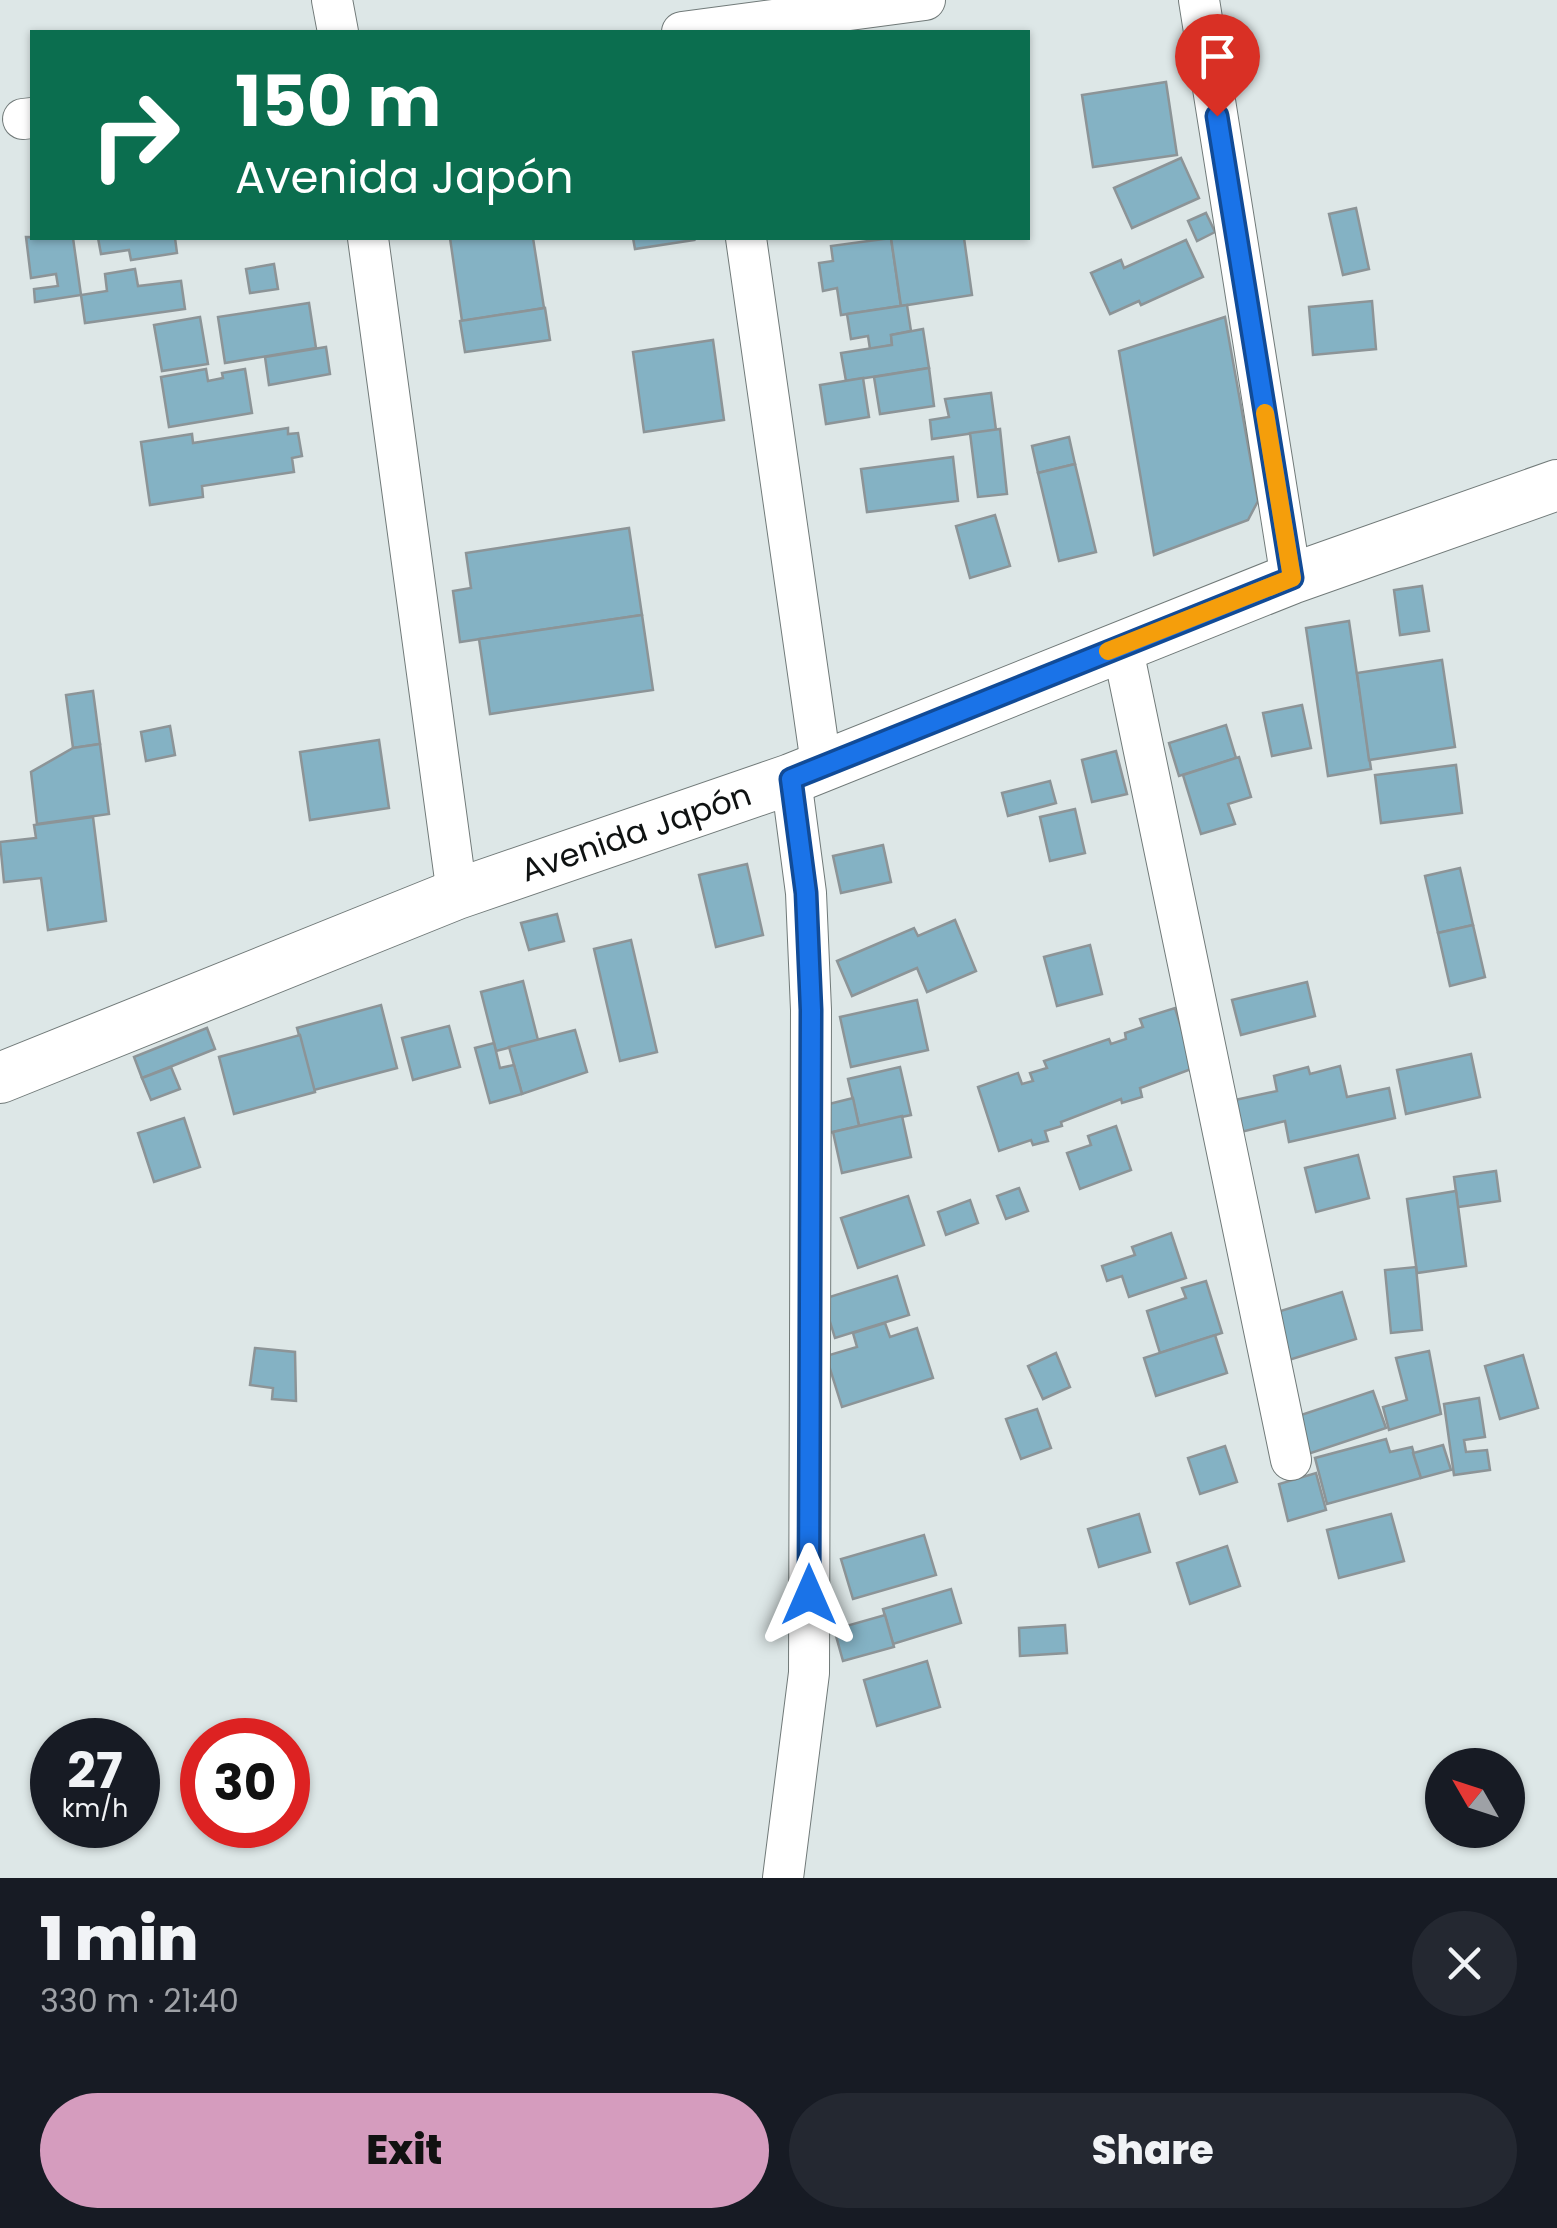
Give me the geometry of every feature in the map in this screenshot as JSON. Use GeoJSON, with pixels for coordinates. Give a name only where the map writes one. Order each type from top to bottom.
{"type":"FeatureCollection","features":[{"type":"Feature","properties":{"kind":"street"},"geometry":{"type":"LineString","coordinates":[[332,0],[338,30]]}},
{"type":"Feature","properties":{"kind":"street"},"geometry":{"type":"LineString","coordinates":[[706,23],[926,0]]}},
{"type":"Feature","properties":{"kind":"street"},"geometry":{"type":"LineString","coordinates":[[1199,0],[1292,578]]}},
{"type":"Feature","properties":{"kind":"street"},"geometry":{"type":"LineString","coordinates":[[368,240],[458,894]]}},
{"type":"Feature","properties":{"kind":"street"},"geometry":{"type":"LineString","coordinates":[[746,240],[806,772],[811,1010],[809,1653],[783,1878]]}},
{"type":"Feature","properties":{"kind":"street","name":"Avenida Japón"},"geometry":{"type":"LineString","coordinates":[[0,1078],[458,894],[806,772],[1292,578],[1557,485]]}},
{"type":"Feature","properties":{"kind":"street"},"geometry":{"type":"LineString","coordinates":[[1122,645],[1290,1460]]}},
{"type":"Feature","properties":{"kind":"building"},"geometry":{"type":"Polygon","coordinates":[[[1166,82],[1177,155],[1093,167],[1082,95],[1166,82]]]}},
{"type":"Feature","properties":{"kind":"building"},"geometry":{"type":"Polygon","coordinates":[[[1181,158],[1199,198],[1132,228],[1114,188],[1181,158]]]}},
{"type":"Feature","properties":{"kind":"building"},"geometry":{"type":"Polygon","coordinates":[[[1356,208],[1369,269],[1343,275],[1329,214],[1356,208]]]}},
{"type":"Feature","properties":{"kind":"building"},"geometry":{"type":"Polygon","coordinates":[[[1206,213],[1215,232],[1197,241],[1188,221],[1206,213]]]}},
{"type":"Feature","properties":{"kind":"building"},"geometry":{"type":"Polygon","coordinates":[[[26,237],[73,240],[81,295],[35,302],[34,289],[58,286],[56,274],[31,278],[26,237]]]}},
{"type":"Feature","properties":{"kind":"building"},"geometry":{"type":"Polygon","coordinates":[[[98,240],[175,240],[177,253],[131,260],[129,250],[101,254],[98,240]]]}},
{"type":"Feature","properties":{"kind":"building"},"geometry":{"type":"Polygon","coordinates":[[[450,240],[533,240],[544,308],[462,321],[450,240]]]}},
{"type":"Feature","properties":{"kind":"building"},"geometry":{"type":"Polygon","coordinates":[[[633,240],[694,240],[635,249],[633,240]]]}},
{"type":"Feature","properties":{"kind":"building"},"geometry":{"type":"Polygon","coordinates":[[[891,240],[901,306],[841,315],[837,288],[823,291],[819,263],[833,261],[831,246],[891,240]]]}},
{"type":"Feature","properties":{"kind":"building"},"geometry":{"type":"Polygon","coordinates":[[[891,240],[964,240],[972,295],[901,306],[891,240]]]}},
{"type":"Feature","properties":{"kind":"building"},"geometry":{"type":"Polygon","coordinates":[[[1186,240],[1203,277],[1141,305],[1139,301],[1110,314],[1091,273],[1121,260],[1124,268],[1186,240]]]}},
{"type":"Feature","properties":{"kind":"building"},"geometry":{"type":"Polygon","coordinates":[[[274,264],[278,289],[250,293],[246,269],[274,264]]]}},
{"type":"Feature","properties":{"kind":"building"},"geometry":{"type":"Polygon","coordinates":[[[135,269],[138,286],[181,281],[185,309],[85,323],[81,295],[107,291],[105,274],[135,269]]]}},
{"type":"Feature","properties":{"kind":"building"},"geometry":{"type":"Polygon","coordinates":[[[1372,301],[1376,349],[1313,355],[1309,307],[1372,301]]]}},
{"type":"Feature","properties":{"kind":"building"},"geometry":{"type":"Polygon","coordinates":[[[309,303],[316,348],[225,363],[218,317],[309,303]]]}},
{"type":"Feature","properties":{"kind":"building"},"geometry":{"type":"Polygon","coordinates":[[[907,305],[911,331],[891,335],[892,345],[870,349],[868,336],[851,339],[847,314],[907,305]]]}},
{"type":"Feature","properties":{"kind":"building"},"geometry":{"type":"Polygon","coordinates":[[[545,308],[550,340],[465,352],[460,321],[545,308]]]}},
{"type":"Feature","properties":{"kind":"building"},"geometry":{"type":"Polygon","coordinates":[[[200,317],[208,364],[162,371],[154,325],[200,317]]]}},
{"type":"Feature","properties":{"kind":"building"},"geometry":{"type":"Polygon","coordinates":[[[1225,317],[1258,501],[1248,520],[1154,555],[1119,351],[1225,317]]]}},
{"type":"Feature","properties":{"kind":"building"},"geometry":{"type":"Polygon","coordinates":[[[923,329],[929,368],[846,381],[841,353],[892,345],[891,335],[923,329]]]}},
{"type":"Feature","properties":{"kind":"building"},"geometry":{"type":"Polygon","coordinates":[[[713,340],[724,420],[644,432],[633,352],[713,340]]]}},
{"type":"Feature","properties":{"kind":"building"},"geometry":{"type":"Polygon","coordinates":[[[326,347],[330,374],[269,385],[265,357],[326,347]]]}},
{"type":"Feature","properties":{"kind":"building"},"geometry":{"type":"Polygon","coordinates":[[[929,368],[934,406],[880,414],[874,377],[929,368]]]}},
{"type":"Feature","properties":{"kind":"building"},"geometry":{"type":"Polygon","coordinates":[[[206,369],[208,381],[223,378],[222,373],[245,369],[252,413],[169,427],[161,377],[206,369]]]}},
{"type":"Feature","properties":{"kind":"building"},"geometry":{"type":"Polygon","coordinates":[[[863,378],[869,417],[826,424],[820,385],[863,378]]]}},
{"type":"Feature","properties":{"kind":"building"},"geometry":{"type":"Polygon","coordinates":[[[991,393],[996,430],[932,439],[930,420],[949,417],[945,399],[991,393]]]}},
{"type":"Feature","properties":{"kind":"building"},"geometry":{"type":"Polygon","coordinates":[[[288,428],[288,434],[298,433],[302,456],[292,458],[294,472],[202,486],[203,497],[150,505],[141,442],[192,434],[193,443],[288,428]]]}},
{"type":"Feature","properties":{"kind":"building"},"geometry":{"type":"Polygon","coordinates":[[[1000,429],[1007,494],[978,497],[970,433],[1000,429]]]}},
{"type":"Feature","properties":{"kind":"building"},"geometry":{"type":"Polygon","coordinates":[[[1069,437],[1075,464],[1038,473],[1032,446],[1069,437]]]}},
{"type":"Feature","properties":{"kind":"building"},"geometry":{"type":"Polygon","coordinates":[[[953,457],[958,501],[867,512],[861,469],[953,457]]]}},
{"type":"Feature","properties":{"kind":"building"},"geometry":{"type":"Polygon","coordinates":[[[1075,464],[1096,552],[1059,561],[1038,473],[1075,464]]]}},
{"type":"Feature","properties":{"kind":"building"},"geometry":{"type":"Polygon","coordinates":[[[995,515],[1010,566],[970,578],[956,526],[995,515]]]}},
{"type":"Feature","properties":{"kind":"building"},"geometry":{"type":"Polygon","coordinates":[[[629,528],[642,615],[460,642],[453,591],[471,588],[466,553],[629,528]]]}},
{"type":"Feature","properties":{"kind":"building"},"geometry":{"type":"Polygon","coordinates":[[[1422,586],[1429,631],[1400,635],[1394,590],[1422,586]]]}},
{"type":"Feature","properties":{"kind":"building"},"geometry":{"type":"Polygon","coordinates":[[[642,615],[653,690],[490,714],[479,639],[642,615]]]}},
{"type":"Feature","properties":{"kind":"building"},"geometry":{"type":"Polygon","coordinates":[[[1349,621],[1371,769],[1328,776],[1306,628],[1349,621]]]}},
{"type":"Feature","properties":{"kind":"building"},"geometry":{"type":"Polygon","coordinates":[[[1442,660],[1455,747],[1369,760],[1357,673],[1442,660]]]}},
{"type":"Feature","properties":{"kind":"building"},"geometry":{"type":"Polygon","coordinates":[[[93,691],[100,744],[73,748],[66,695],[93,691]]]}},
{"type":"Feature","properties":{"kind":"building"},"geometry":{"type":"Polygon","coordinates":[[[1302,705],[1311,748],[1272,756],[1263,713],[1302,705]]]}},
{"type":"Feature","properties":{"kind":"building"},"geometry":{"type":"Polygon","coordinates":[[[1226,725],[1236,758],[1179,776],[1169,743],[1226,725]]]}},
{"type":"Feature","properties":{"kind":"building"},"geometry":{"type":"Polygon","coordinates":[[[170,726],[175,755],[146,761],[141,732],[170,726]]]}},
{"type":"Feature","properties":{"kind":"building"},"geometry":{"type":"Polygon","coordinates":[[[379,740],[389,808],[310,820],[300,752],[379,740]]]}},
{"type":"Feature","properties":{"kind":"building"},"geometry":{"type":"Polygon","coordinates":[[[100,744],[109,814],[37,824],[31,772],[73,748],[100,744]]]}},
{"type":"Feature","properties":{"kind":"building"},"geometry":{"type":"Polygon","coordinates":[[[1116,751],[1127,794],[1092,802],[1082,760],[1116,751]]]}},
{"type":"Feature","properties":{"kind":"building"},"geometry":{"type":"Polygon","coordinates":[[[1239,757],[1251,797],[1228,804],[1235,824],[1201,834],[1183,775],[1239,757]]]}},
{"type":"Feature","properties":{"kind":"building"},"geometry":{"type":"Polygon","coordinates":[[[1456,765],[1462,813],[1381,823],[1375,775],[1456,765]]]}},
{"type":"Feature","properties":{"kind":"building"},"geometry":{"type":"Polygon","coordinates":[[[1050,781],[1056,803],[1008,816],[1002,793],[1050,781]]]}},
{"type":"Feature","properties":{"kind":"building"},"geometry":{"type":"Polygon","coordinates":[[[1075,809],[1085,853],[1050,861],[1040,817],[1075,809]]]}},
{"type":"Feature","properties":{"kind":"building"},"geometry":{"type":"Polygon","coordinates":[[[93,817],[106,921],[48,930],[41,878],[4,882],[0,842],[36,838],[34,825],[93,817]]]}},
{"type":"Feature","properties":{"kind":"building"},"geometry":{"type":"Polygon","coordinates":[[[883,845],[891,882],[841,893],[833,856],[883,845]]]}},
{"type":"Feature","properties":{"kind":"building"},"geometry":{"type":"Polygon","coordinates":[[[747,864],[763,935],[716,947],[699,875],[747,864]]]}},
{"type":"Feature","properties":{"kind":"building"},"geometry":{"type":"Polygon","coordinates":[[[1460,868],[1473,925],[1438,933],[1425,876],[1460,868]]]}},
{"type":"Feature","properties":{"kind":"building"},"geometry":{"type":"Polygon","coordinates":[[[557,914],[564,941],[529,950],[521,923],[557,914]]]}},
{"type":"Feature","properties":{"kind":"building"},"geometry":{"type":"Polygon","coordinates":[[[955,920],[976,971],[927,992],[917,968],[852,996],[837,961],[914,928],[918,936],[955,920]]]}},
{"type":"Feature","properties":{"kind":"building"},"geometry":{"type":"Polygon","coordinates":[[[1473,925],[1485,977],[1450,986],[1438,933],[1473,925]]]}},
{"type":"Feature","properties":{"kind":"building"},"geometry":{"type":"Polygon","coordinates":[[[631,940],[657,1052],[620,1061],[594,949],[631,940]]]}},
{"type":"Feature","properties":{"kind":"building"},"geometry":{"type":"Polygon","coordinates":[[[1090,945],[1102,994],[1057,1006],[1044,957],[1090,945]]]}},
{"type":"Feature","properties":{"kind":"building"},"geometry":{"type":"Polygon","coordinates":[[[523,981],[538,1040],[496,1051],[481,992],[523,981]]]}},
{"type":"Feature","properties":{"kind":"building"},"geometry":{"type":"Polygon","coordinates":[[[1307,982],[1315,1016],[1241,1035],[1232,1000],[1307,982]]]}},
{"type":"Feature","properties":{"kind":"building"},"geometry":{"type":"Polygon","coordinates":[[[917,1000],[928,1050],[851,1067],[840,1017],[917,1000]]]}},
{"type":"Feature","properties":{"kind":"building"},"geometry":{"type":"Polygon","coordinates":[[[381,1005],[397,1068],[314,1090],[297,1028],[381,1005]]]}},
{"type":"Feature","properties":{"kind":"building"},"geometry":{"type":"Polygon","coordinates":[[[1175,1008],[1194,1068],[1140,1088],[1142,1097],[1122,1103],[1121,1099],[1061,1122],[1062,1126],[1045,1131],[1048,1141],[1033,1145],[1031,1140],[999,1151],[978,1087],[1018,1073],[1022,1084],[1033,1081],[1030,1073],[1047,1068],[1044,1061],[1109,1039],[1111,1044],[1126,1039],[1125,1033],[1143,1027],[1140,1019],[1175,1008]]]}},
{"type":"Feature","properties":{"kind":"building"},"geometry":{"type":"Polygon","coordinates":[[[449,1026],[460,1067],[413,1080],[402,1038],[449,1026]]]}},
{"type":"Feature","properties":{"kind":"building"},"geometry":{"type":"Polygon","coordinates":[[[207,1028],[215,1049],[142,1078],[134,1057],[207,1028]]]}},
{"type":"Feature","properties":{"kind":"building"},"geometry":{"type":"Polygon","coordinates":[[[575,1030],[587,1072],[522,1094],[509,1047],[575,1030]]]}},
{"type":"Feature","properties":{"kind":"building"},"geometry":{"type":"Polygon","coordinates":[[[300,1035],[315,1092],[234,1114],[219,1057],[300,1035]]]}},
{"type":"Feature","properties":{"kind":"building"},"geometry":{"type":"Polygon","coordinates":[[[494,1043],[500,1068],[514,1065],[522,1094],[490,1103],[475,1048],[494,1043]]]}},
{"type":"Feature","properties":{"kind":"building"},"geometry":{"type":"Polygon","coordinates":[[[1471,1054],[1480,1097],[1406,1114],[1397,1070],[1471,1054]]]}},
{"type":"Feature","properties":{"kind":"building"},"geometry":{"type":"Polygon","coordinates":[[[1340,1066],[1347,1097],[1389,1088],[1395,1118],[1289,1142],[1285,1121],[1241,1132],[1235,1100],[1277,1091],[1274,1076],[1308,1067],[1310,1074],[1340,1066]]]}},
{"type":"Feature","properties":{"kind":"building"},"geometry":{"type":"Polygon","coordinates":[[[171,1067],[180,1089],[151,1100],[142,1078],[171,1067]]]}},
{"type":"Feature","properties":{"kind":"building"},"geometry":{"type":"Polygon","coordinates":[[[900,1067],[911,1115],[859,1126],[848,1079],[900,1067]]]}},
{"type":"Feature","properties":{"kind":"building"},"geometry":{"type":"Polygon","coordinates":[[[853,1098],[859,1126],[820,1135],[813,1108],[853,1098]]]}},
{"type":"Feature","properties":{"kind":"building"},"geometry":{"type":"Polygon","coordinates":[[[902,1116],[911,1157],[842,1173],[833,1132],[902,1116]]]}},
{"type":"Feature","properties":{"kind":"building"},"geometry":{"type":"Polygon","coordinates":[[[184,1118],[200,1167],[154,1182],[138,1133],[184,1118]]]}},
{"type":"Feature","properties":{"kind":"building"},"geometry":{"type":"Polygon","coordinates":[[[1116,1126],[1131,1170],[1080,1189],[1067,1153],[1091,1145],[1088,1136],[1116,1126]]]}},
{"type":"Feature","properties":{"kind":"building"},"geometry":{"type":"Polygon","coordinates":[[[1358,1155],[1369,1198],[1316,1212],[1305,1168],[1358,1155]]]}},
{"type":"Feature","properties":{"kind":"building"},"geometry":{"type":"Polygon","coordinates":[[[1496,1171],[1500,1201],[1458,1207],[1454,1177],[1496,1171]]]}},
{"type":"Feature","properties":{"kind":"building"},"geometry":{"type":"Polygon","coordinates":[[[1019,1188],[1028,1211],[1006,1219],[997,1196],[1019,1188]]]}},
{"type":"Feature","properties":{"kind":"building"},"geometry":{"type":"Polygon","coordinates":[[[1456,1191],[1466,1266],[1417,1273],[1407,1199],[1456,1191]]]}},
{"type":"Feature","properties":{"kind":"building"},"geometry":{"type":"Polygon","coordinates":[[[908,1196],[924,1245],[858,1268],[841,1218],[908,1196]]]}},
{"type":"Feature","properties":{"kind":"building"},"geometry":{"type":"Polygon","coordinates":[[[970,1200],[978,1223],[946,1235],[938,1212],[970,1200]]]}},
{"type":"Feature","properties":{"kind":"building"},"geometry":{"type":"Polygon","coordinates":[[[1171,1233],[1186,1278],[1129,1297],[1122,1276],[1107,1281],[1102,1266],[1135,1255],[1132,1247],[1171,1233]]]}},
{"type":"Feature","properties":{"kind":"building"},"geometry":{"type":"Polygon","coordinates":[[[1416,1267],[1422,1330],[1391,1333],[1385,1270],[1416,1267]]]}},
{"type":"Feature","properties":{"kind":"building"},"geometry":{"type":"Polygon","coordinates":[[[897,1276],[909,1315],[835,1338],[823,1299],[897,1276]]]}},
{"type":"Feature","properties":{"kind":"building"},"geometry":{"type":"Polygon","coordinates":[[[1206,1281],[1222,1333],[1160,1353],[1147,1311],[1186,1298],[1182,1288],[1206,1281]]]}},
{"type":"Feature","properties":{"kind":"building"},"geometry":{"type":"Polygon","coordinates":[[[1342,1292],[1356,1339],[1289,1360],[1274,1313],[1342,1292]]]}},
{"type":"Feature","properties":{"kind":"building"},"geometry":{"type":"Polygon","coordinates":[[[885,1323],[890,1337],[917,1328],[933,1378],[842,1407],[826,1356],[857,1347],[853,1333],[885,1323]]]}},
{"type":"Feature","properties":{"kind":"building"},"geometry":{"type":"Polygon","coordinates":[[[1215,1335],[1227,1373],[1156,1396],[1144,1358],[1215,1335]]]}},
{"type":"Feature","properties":{"kind":"building"},"geometry":{"type":"Polygon","coordinates":[[[255,1348],[295,1352],[296,1401],[272,1399],[273,1388],[250,1385],[255,1348]]]}},
{"type":"Feature","properties":{"kind":"building"},"geometry":{"type":"Polygon","coordinates":[[[1429,1351],[1441,1414],[1389,1430],[1383,1407],[1407,1400],[1396,1358],[1429,1351]]]}},
{"type":"Feature","properties":{"kind":"building"},"geometry":{"type":"Polygon","coordinates":[[[1056,1353],[1070,1387],[1043,1399],[1028,1366],[1056,1353]]]}},
{"type":"Feature","properties":{"kind":"building"},"geometry":{"type":"Polygon","coordinates":[[[1523,1355],[1538,1408],[1500,1419],[1485,1366],[1523,1355]]]}},
{"type":"Feature","properties":{"kind":"building"},"geometry":{"type":"Polygon","coordinates":[[[1373,1391],[1386,1428],[1305,1455],[1292,1418],[1373,1391]]]}},
{"type":"Feature","properties":{"kind":"building"},"geometry":{"type":"Polygon","coordinates":[[[1479,1398],[1485,1437],[1464,1440],[1466,1452],[1487,1450],[1490,1470],[1454,1475],[1444,1404],[1479,1398]]]}},
{"type":"Feature","properties":{"kind":"building"},"geometry":{"type":"Polygon","coordinates":[[[1037,1409],[1051,1448],[1021,1459],[1006,1419],[1037,1409]]]}},
{"type":"Feature","properties":{"kind":"building"},"geometry":{"type":"Polygon","coordinates":[[[1386,1439],[1390,1452],[1412,1447],[1421,1478],[1327,1504],[1315,1458],[1386,1439]]]}},
{"type":"Feature","properties":{"kind":"building"},"geometry":{"type":"Polygon","coordinates":[[[1443,1445],[1451,1470],[1421,1478],[1413,1453],[1443,1445]]]}},
{"type":"Feature","properties":{"kind":"building"},"geometry":{"type":"Polygon","coordinates":[[[1225,1446],[1237,1482],[1200,1494],[1188,1458],[1225,1446]]]}},
{"type":"Feature","properties":{"kind":"building"},"geometry":{"type":"Polygon","coordinates":[[[1316,1473],[1326,1510],[1288,1521],[1279,1484],[1316,1473]]]}},
{"type":"Feature","properties":{"kind":"building"},"geometry":{"type":"Polygon","coordinates":[[[1139,1514],[1150,1552],[1099,1567],[1088,1529],[1139,1514]]]}},
{"type":"Feature","properties":{"kind":"building"},"geometry":{"type":"Polygon","coordinates":[[[1391,1514],[1404,1561],[1339,1578],[1327,1530],[1391,1514]]]}},
{"type":"Feature","properties":{"kind":"building"},"geometry":{"type":"Polygon","coordinates":[[[924,1535],[936,1575],[853,1599],[841,1559],[924,1535]]]}},
{"type":"Feature","properties":{"kind":"building"},"geometry":{"type":"Polygon","coordinates":[[[1227,1546],[1240,1586],[1190,1604],[1177,1563],[1227,1546]]]}},
{"type":"Feature","properties":{"kind":"building"},"geometry":{"type":"Polygon","coordinates":[[[951,1589],[961,1623],[893,1644],[883,1609],[951,1589]]]}},
{"type":"Feature","properties":{"kind":"building"},"geometry":{"type":"Polygon","coordinates":[[[885,1615],[894,1647],[843,1661],[836,1636],[848,1633],[846,1626],[885,1615]]]}},
{"type":"Feature","properties":{"kind":"building"},"geometry":{"type":"Polygon","coordinates":[[[1065,1625],[1067,1653],[1020,1656],[1019,1628],[1065,1625]]]}},
{"type":"Feature","properties":{"kind":"building"},"geometry":{"type":"Polygon","coordinates":[[[927,1661],[940,1707],[877,1726],[864,1680],[927,1661]]]}},
{"type":"Feature","properties":{"kind":"slow traffic"},"geometry":{"type":"LineString","coordinates":[[1108,651],[1292,578],[1265,413]]}},
{"type":"Feature","properties":{"kind":"route"},"geometry":{"type":"LineString","coordinates":[[809,1595],[811,1010],[806,893],[791,779],[1292,578],[1217,116]]}}]}
